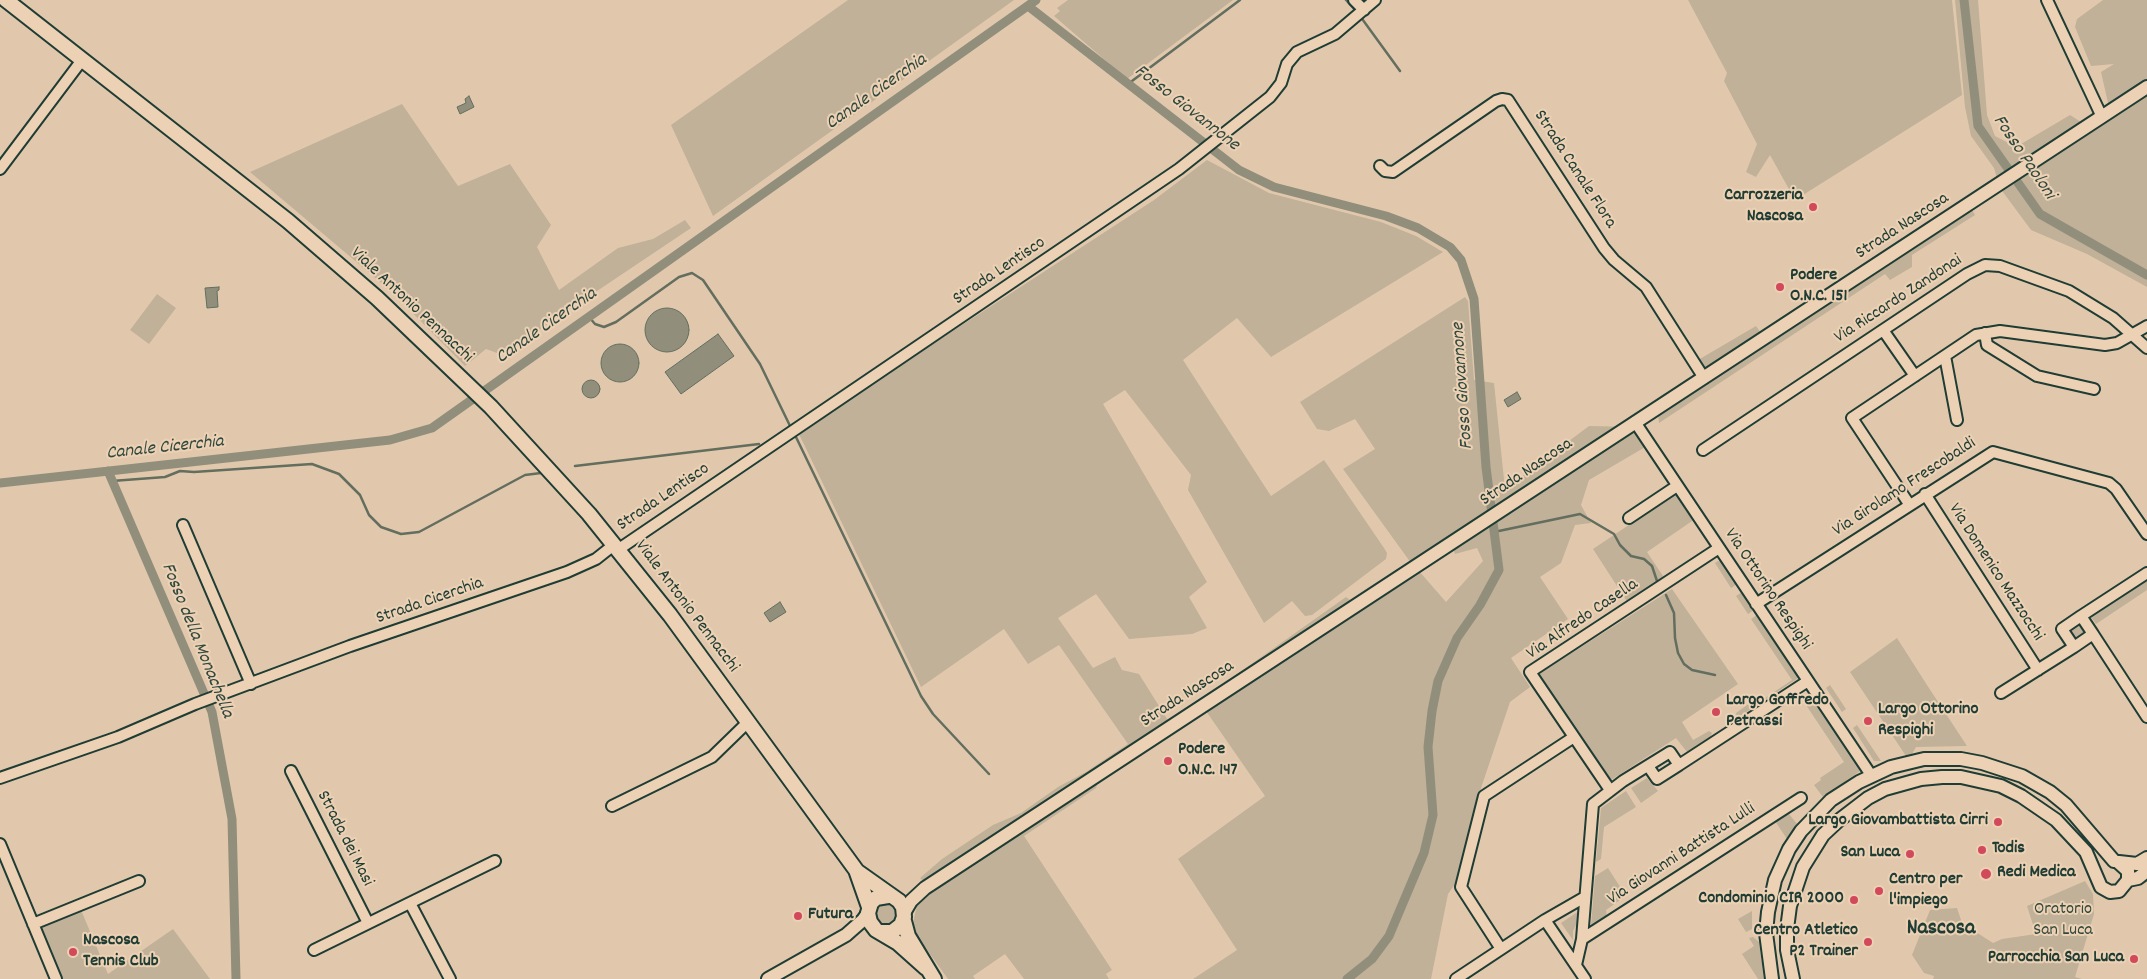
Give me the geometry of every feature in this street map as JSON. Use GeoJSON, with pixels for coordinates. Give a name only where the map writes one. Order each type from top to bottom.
{"type":"FeatureCollection","features":[{"type":"Feature","properties":{"kind":"main road","name":"Viale Antonio Pennacchi"},"geometry":{"type":"LineString","coordinates":[[6,0],[323,251],[377,298],[491,407],[549,469],[617,547],[856,870],[890,896]]}},
{"type":"Feature","properties":{"kind":"main road","name":"Viale Antonio Pennacchi"},"geometry":{"type":"LineString","coordinates":[[856,870],[868,910]]}},
{"type":"Feature","properties":{"kind":"main road"},"geometry":{"type":"LineString","coordinates":[[890,896],[899,901],[908,936],[930,974],[898,942],[881,932],[870,922],[868,910],[876,898],[890,896]]}},
{"type":"Feature","properties":{"kind":"main road"},"geometry":{"type":"LineString","coordinates":[[881,932],[896,929],[904,917]]}},
{"type":"Feature","properties":{"kind":"street"},"geometry":{"type":"LineString","coordinates":[[1354,0],[1364,10]]}},
{"type":"Feature","properties":{"kind":"street","name":"Strada Lentisco"},"geometry":{"type":"LineString","coordinates":[[617,547],[965,316],[1200,154],[1273,94],[1283,80],[1289,61],[1297,52],[1333,35],[1375,0]]}},
{"type":"Feature","properties":{"kind":"street"},"geometry":{"type":"LineString","coordinates":[[2048,0],[2102,117]]}},
{"type":"Feature","properties":{"kind":"street"},"geometry":{"type":"LineString","coordinates":[[0,169],[82,60]]}},
{"type":"Feature","properties":{"kind":"street","name":"Strada Nascosa"},"geometry":{"type":"LineString","coordinates":[[904,917],[911,901],[925,888],[2147,87]]}},
{"type":"Feature","properties":{"kind":"street","name":"Strada Canale Flora"},"geometry":{"type":"LineString","coordinates":[[1380,166],[1385,171],[1393,172],[1496,101],[1508,100],[1604,248],[1614,260],[1646,287],[1704,378]]}},
{"type":"Feature","properties":{"kind":"street","name":"Via Riccardo Zandonai"},"geometry":{"type":"LineString","coordinates":[[1703,450],[1975,269],[1985,265],[2000,266],[2069,291],[2113,318],[2147,348]]}},
{"type":"Feature","properties":{"kind":"street"},"geometry":{"type":"LineString","coordinates":[[1909,504],[1852,418],[1976,335],[2000,331],[2105,345],[2118,343],[2147,326]]}},
{"type":"Feature","properties":{"kind":"street"},"geometry":{"type":"LineString","coordinates":[[1883,330],[1915,376]]}},
{"type":"Feature","properties":{"kind":"street"},"geometry":{"type":"LineString","coordinates":[[1985,334],[1987,345],[2037,376],[2094,389]]}},
{"type":"Feature","properties":{"kind":"street"},"geometry":{"type":"LineString","coordinates":[[1946,356],[1957,420]]}},
{"type":"Feature","properties":{"kind":"street","name":"Via Ottorino Respighi"},"geometry":{"type":"LineString","coordinates":[[1635,422],[1871,775]]}},
{"type":"Feature","properties":{"kind":"street","name":"Via Girolamo Frescobaldi"},"geometry":{"type":"LineString","coordinates":[[1756,604],[1988,454],[2000,452],[2109,483],[2116,489],[2147,534]]}},
{"type":"Feature","properties":{"kind":"street"},"geometry":{"type":"LineString","coordinates":[[1629,518],[1678,486]]}},
{"type":"Feature","properties":{"kind":"street","name":"Via Domenico Mazzocchi"},"geometry":{"type":"LineString","coordinates":[[1925,494],[2038,670]]}},
{"type":"Feature","properties":{"kind":"street"},"geometry":{"type":"LineString","coordinates":[[183,525],[251,684]]}},
{"type":"Feature","properties":{"kind":"street","name":"Strada Cicerchia"},"geometry":{"type":"LineString","coordinates":[[0,778],[126,734],[195,704],[350,646],[567,572],[617,547]]}},
{"type":"Feature","properties":{"kind":"street","name":"Via Alfredo Casella"},"geometry":{"type":"LineString","coordinates":[[1610,790],[1530,672],[1719,548]]}},
{"type":"Feature","properties":{"kind":"street"},"geometry":{"type":"LineString","coordinates":[[2074,647],[2062,629],[2147,573]]}},
{"type":"Feature","properties":{"kind":"street"},"geometry":{"type":"LineString","coordinates":[[2081,616],[2147,717]]}},
{"type":"Feature","properties":{"kind":"street"},"geometry":{"type":"LineString","coordinates":[[2002,693],[2093,634]]}},
{"type":"Feature","properties":{"kind":"street"},"geometry":{"type":"LineString","coordinates":[[1648,766],[1657,779],[1808,681]]}},
{"type":"Feature","properties":{"kind":"street"},"geometry":{"type":"LineString","coordinates":[[612,806],[712,757],[748,722]]}},
{"type":"Feature","properties":{"kind":"street"},"geometry":{"type":"LineString","coordinates":[[1502,949],[1461,887],[1484,796],[1574,737]]}},
{"type":"Feature","properties":{"kind":"street"},"geometry":{"type":"LineString","coordinates":[[1576,965],[1582,939],[1592,809],[1596,800],[1670,752],[1679,765]]}},
{"type":"Feature","properties":{"kind":"street"},"geometry":{"type":"LineString","coordinates":[[1772,979],[1766,934],[1768,912],[1775,880],[1789,849],[1816,814],[1845,790],[1871,775],[1906,762],[1937,758],[1961,759],[2005,770],[2035,784],[2066,805],[2116,862],[2128,871],[2128,880],[2124,888],[2114,892],[2101,886],[2086,852],[2056,820],[2021,796],[2001,786],[1961,778],[1942,777],[1922,779],[1885,789],[1854,808],[1823,835],[1803,867],[1795,887],[1787,929],[1787,950],[1793,979]]}},
{"type":"Feature","properties":{"kind":"street"},"geometry":{"type":"LineString","coordinates":[[2001,786],[2005,770]]}},
{"type":"Feature","properties":{"kind":"street","name":"Strada dei Masi"},"geometry":{"type":"LineString","coordinates":[[291,771],[368,923]]}},
{"type":"Feature","properties":{"kind":"street","name":"Via Giovanni Battista Lulli"},"geometry":{"type":"LineString","coordinates":[[1582,939],[1801,798]]}},
{"type":"Feature","properties":{"kind":"street"},"geometry":{"type":"LineString","coordinates":[[0,844],[56,979]]}},
{"type":"Feature","properties":{"kind":"street"},"geometry":{"type":"LineString","coordinates":[[2098,877],[2101,868],[2116,862],[2137,864],[2147,858]]}},
{"type":"Feature","properties":{"kind":"street"},"geometry":{"type":"LineString","coordinates":[[314,950],[495,861]]}},
{"type":"Feature","properties":{"kind":"street"},"geometry":{"type":"LineString","coordinates":[[2128,880],[2138,878],[2147,871]]}},
{"type":"Feature","properties":{"kind":"street"},"geometry":{"type":"LineString","coordinates":[[1775,880],[1795,887]]}},
{"type":"Feature","properties":{"kind":"street"},"geometry":{"type":"LineString","coordinates":[[33,924],[140,881]]}},
{"type":"Feature","properties":{"kind":"street","name":"Strada Nascosa"},"geometry":{"type":"LineString","coordinates":[[890,896],[925,888]]}},
{"type":"Feature","properties":{"kind":"street"},"geometry":{"type":"LineString","coordinates":[[1456,979],[1545,920],[1585,897]]}},
{"type":"Feature","properties":{"kind":"street"},"geometry":{"type":"LineString","coordinates":[[410,903],[450,979]]}},
{"type":"Feature","properties":{"kind":"street"},"geometry":{"type":"LineString","coordinates":[[771,978],[846,935],[863,920],[868,910]]}},
{"type":"Feature","properties":{"kind":"street"},"geometry":{"type":"LineString","coordinates":[[1545,920],[1586,979]]}},
{"type":"Feature","properties":{"kind":"street"},"geometry":{"type":"LineString","coordinates":[[846,935],[881,932]]}},
{"type":"Feature","properties":{"kind":"green space"},"geometry":{"type":"Polygon","coordinates":[[[848,0],[1014,0],[713,216],[671,125],[848,0]]]}},
{"type":"Feature","properties":{"kind":"green space"},"geometry":{"type":"Polygon","coordinates":[[[1068,0],[1233,0],[1127,79],[1054,16],[1060,11],[1057,8],[1068,0]]]}},
{"type":"Feature","properties":{"kind":"green space"},"geometry":{"type":"Polygon","coordinates":[[[1688,0],[1952,0],[1962,95],[1795,200],[1770,155],[1756,177],[1746,172],[1757,144],[1724,81],[1727,73],[1688,0]]]}},
{"type":"Feature","properties":{"kind":"green space"},"geometry":{"type":"Polygon","coordinates":[[[1955,0],[1978,0],[1987,115],[1995,136],[2016,147],[2070,115],[2092,129],[2111,116],[2101,72],[2114,64],[2091,66],[2075,27],[2077,19],[2103,0],[2147,0],[2147,287],[2087,254],[2031,230],[2000,188],[1994,168],[1971,136],[1965,107],[1955,0]]]}},
{"type":"Feature","properties":{"kind":"green space"},"geometry":{"type":"Polygon","coordinates":[[[402,104],[458,186],[510,164],[551,225],[537,247],[559,290],[618,248],[653,239],[685,220],[691,228],[527,338],[497,353],[486,349],[465,366],[392,292],[250,172],[402,104]]]}},
{"type":"Feature","properties":{"kind":"green space"},"geometry":{"type":"Polygon","coordinates":[[[1207,160],[1269,193],[1381,222],[1416,236],[1443,252],[1271,357],[1237,318],[1183,360],[1271,496],[1324,460],[1384,548],[1387,553],[1386,559],[1312,615],[1305,616],[1292,601],[1264,623],[1188,490],[1191,475],[1125,390],[1103,404],[1207,582],[1189,597],[1207,628],[1192,634],[1129,639],[1096,594],[1058,618],[1093,668],[1115,657],[1122,670],[1139,674],[1169,722],[1103,766],[1096,788],[1024,836],[1112,970],[1106,974],[1109,979],[1024,979],[1005,954],[973,976],[975,979],[948,979],[917,936],[913,923],[919,896],[930,887],[920,878],[942,859],[993,825],[1021,813],[1058,787],[1086,772],[1128,744],[1059,645],[1028,664],[1004,629],[921,687],[798,432],[1154,200],[1207,160]]]}},
{"type":"Feature","properties":{"kind":"green space"},"geometry":{"type":"Polygon","coordinates":[[[1970,206],[1975,215],[1912,255],[1912,267],[1890,280],[1885,274],[1659,423],[1658,413],[1701,384],[1698,360],[1756,326],[1766,340],[1970,206]]]}},
{"type":"Feature","properties":{"kind":"green space"},"geometry":{"type":"Polygon","coordinates":[[[157,294],[176,308],[149,344],[130,330],[157,294]]]}},
{"type":"Feature","properties":{"kind":"green space"},"geometry":{"type":"Polygon","coordinates":[[[1465,297],[1468,301],[1474,380],[1494,383],[1505,489],[1589,426],[1634,427],[1647,446],[1589,480],[1581,505],[1591,523],[1575,525],[1561,563],[1540,577],[1568,619],[1511,658],[1530,687],[1510,702],[1479,794],[1455,884],[1448,894],[1431,979],[1193,979],[1237,950],[1178,859],[1265,796],[1206,711],[1241,687],[1233,677],[1346,597],[1362,609],[1419,571],[1446,602],[1483,561],[1477,548],[1455,554],[1450,538],[1411,563],[1343,469],[1375,449],[1355,419],[1329,431],[1317,429],[1300,402],[1465,297]]]}},
{"type":"Feature","properties":{"kind":"green space"},"geometry":{"type":"Polygon","coordinates":[[[1675,494],[1679,496],[1695,519],[1647,552],[1665,579],[1628,603],[1593,549],[1675,494]]]}},
{"type":"Feature","properties":{"kind":"green space"},"geometry":{"type":"Polygon","coordinates":[[[1718,561],[1722,562],[1737,584],[1731,588],[1715,563],[1718,561]]]}},
{"type":"Feature","properties":{"kind":"green space"},"geometry":{"type":"Polygon","coordinates":[[[2147,580],[2147,590],[2096,624],[2091,617],[2147,580]]]}},
{"type":"Feature","properties":{"kind":"green space"},"geometry":{"type":"Polygon","coordinates":[[[1672,589],[1738,684],[1682,722],[1693,740],[1709,731],[1712,733],[1710,737],[1687,752],[1676,738],[1611,780],[1539,674],[1672,589]]]}},
{"type":"Feature","properties":{"kind":"green space"},"geometry":{"type":"Polygon","coordinates":[[[1742,592],[1754,610],[1748,614],[1736,596],[1742,592]]]}},
{"type":"Feature","properties":{"kind":"green space"},"geometry":{"type":"Polygon","coordinates":[[[1757,615],[1797,675],[1797,679],[1737,718],[1736,713],[1750,703],[1753,706],[1792,680],[1751,619],[1757,615]]]}},
{"type":"Feature","properties":{"kind":"green space"},"geometry":{"type":"Polygon","coordinates":[[[2080,624],[2086,632],[2076,639],[2071,630],[2080,624]]]}},
{"type":"Feature","properties":{"kind":"green space"},"geometry":{"type":"Polygon","coordinates":[[[1897,638],[1967,746],[1916,747],[1912,754],[1906,756],[1850,672],[1897,638]]]}},
{"type":"Feature","properties":{"kind":"green space"},"geometry":{"type":"Polygon","coordinates":[[[1830,685],[1846,709],[1842,712],[1826,688],[1830,685]]]}},
{"type":"Feature","properties":{"kind":"green space"},"geometry":{"type":"Polygon","coordinates":[[[1808,696],[1860,771],[1823,797],[1814,785],[1821,780],[1820,778],[1844,762],[1802,699],[1808,696]]]}},
{"type":"Feature","properties":{"kind":"green space"},"geometry":{"type":"Polygon","coordinates":[[[1857,725],[1881,761],[1874,761],[1853,728],[1857,725]]]}},
{"type":"Feature","properties":{"kind":"green space"},"geometry":{"type":"Polygon","coordinates":[[[1647,778],[1658,791],[1641,803],[1631,788],[1647,778]]]}},
{"type":"Feature","properties":{"kind":"green space"},"geometry":{"type":"Polygon","coordinates":[[[1626,791],[1636,807],[1604,827],[1601,859],[1596,862],[1601,808],[1626,791]]]}},
{"type":"Feature","properties":{"kind":"green space"},"geometry":{"type":"Polygon","coordinates":[[[1789,814],[1798,825],[1787,839],[1775,821],[1789,814]]]}},
{"type":"Feature","properties":{"kind":"green space"},"geometry":{"type":"Polygon","coordinates":[[[1608,868],[1626,896],[1606,910],[1607,917],[1591,926],[1595,876],[1608,868]]]}},
{"type":"Feature","properties":{"kind":"green space","name":"Oratorio San Luca"},"geometry":{"type":"Polygon","coordinates":[[[2085,881],[2093,894],[2094,914],[2075,977],[2082,979],[1933,979],[1934,976],[1924,973],[1912,955],[1930,910],[1957,908],[1962,923],[1993,943],[2002,939],[2036,934],[2027,906],[2085,881]]]}},
{"type":"Feature","properties":{"kind":"green space"},"geometry":{"type":"Polygon","coordinates":[[[887,903],[895,906],[898,914],[895,922],[887,925],[879,922],[876,914],[879,906],[887,903]]]}},
{"type":"Feature","properties":{"kind":"green space","name":"Nascosa Tennis Club"},"geometry":{"type":"Polygon","coordinates":[[[81,910],[108,974],[173,929],[210,979],[59,979],[37,927],[81,910]]]}},
{"type":"Feature","properties":{"kind":"green space"},"geometry":{"type":"Polygon","coordinates":[[[1579,911],[1578,921],[1573,931],[1573,940],[1561,923],[1579,911]]]}},
{"type":"Feature","properties":{"kind":"green space"},"geometry":{"type":"Polygon","coordinates":[[[1752,911],[1752,929],[1746,932],[1738,919],[1752,911]]]}},
{"type":"Feature","properties":{"kind":"green space"},"geometry":{"type":"Polygon","coordinates":[[[1753,937],[1759,942],[1764,979],[1758,979],[1742,954],[1754,946],[1749,938],[1753,937]]]}},
{"type":"Feature","properties":{"kind":"shaded area"},"geometry":{"type":"Polygon","coordinates":[[[469,96],[474,107],[460,114],[457,107],[466,103],[465,99],[469,96]]]}},
{"type":"Feature","properties":{"kind":"shaded area"},"geometry":{"type":"Polygon","coordinates":[[[219,287],[217,291],[218,307],[207,308],[205,288],[219,287]]]}},
{"type":"Feature","properties":{"kind":"shaded area"},"geometry":{"type":"Polygon","coordinates":[[[671,308],[683,314],[688,321],[688,339],[683,346],[676,351],[663,352],[655,349],[648,342],[645,326],[648,318],[655,311],[671,308]]]}},
{"type":"Feature","properties":{"kind":"shaded area"},"geometry":{"type":"Polygon","coordinates":[[[718,334],[734,356],[681,394],[665,372],[718,334]]]}},
{"type":"Feature","properties":{"kind":"shaded area"},"geometry":{"type":"Polygon","coordinates":[[[620,344],[634,349],[639,363],[634,377],[620,382],[606,377],[601,363],[606,349],[620,344]]]}},
{"type":"Feature","properties":{"kind":"shaded area"},"geometry":{"type":"Polygon","coordinates":[[[591,380],[597,383],[600,389],[597,395],[591,398],[585,395],[582,389],[585,383],[591,380]]]}},
{"type":"Feature","properties":{"kind":"shaded area"},"geometry":{"type":"Polygon","coordinates":[[[1517,392],[1521,399],[1508,407],[1504,400],[1517,392]]]}},
{"type":"Feature","properties":{"kind":"shaded area"},"geometry":{"type":"Polygon","coordinates":[[[780,602],[786,612],[770,622],[764,613],[780,602]]]}},
{"type":"Feature","properties":{"kind":"waterway","name":"Canale Cicerchia"},"geometry":{"type":"LineString","coordinates":[[0,483],[390,440],[432,428],[1036,0]]}},
{"type":"Feature","properties":{"kind":"waterway"},"geometry":{"type":"LineString","coordinates":[[1128,84],[1240,0]]}},
{"type":"Feature","properties":{"kind":"waterway"},"geometry":{"type":"LineString","coordinates":[[1346,0],[1357,12]]}},
{"type":"Feature","properties":{"kind":"waterway","name":"Fosso Paoloni"},"geometry":{"type":"LineString","coordinates":[[1964,0],[1978,126],[2040,214],[2147,275]]}},
{"type":"Feature","properties":{"kind":"waterway","name":"Fosso Giovannone"},"geometry":{"type":"LineString","coordinates":[[1028,6],[1239,170],[1274,187],[1386,216],[1418,228],[1450,247],[1461,260],[1474,299],[1486,467],[1499,570],[1480,605],[1457,638],[1438,681],[1428,747],[1433,815],[1424,853],[1389,936],[1372,959],[1347,979]]}},
{"type":"Feature","properties":{"kind":"waterway"},"geometry":{"type":"LineString","coordinates":[[1360,16],[1400,71]]}},
{"type":"Feature","properties":{"kind":"waterway"},"geometry":{"type":"LineString","coordinates":[[589,317],[595,324],[604,327],[616,322],[679,277],[692,273],[703,280],[760,364],[792,430]]}},
{"type":"Feature","properties":{"kind":"waterway"},"geometry":{"type":"LineString","coordinates":[[795,435],[921,696],[933,714],[989,774]]}},
{"type":"Feature","properties":{"kind":"waterway"},"geometry":{"type":"LineString","coordinates":[[575,466],[759,444]]}},
{"type":"Feature","properties":{"kind":"waterway"},"geometry":{"type":"LineString","coordinates":[[112,481],[165,477],[180,471],[194,472],[312,464],[339,474],[360,495],[369,515],[381,527],[401,534],[419,532],[525,475],[541,473]]}},
{"type":"Feature","properties":{"kind":"waterway","name":"Fosso della Monachella"},"geometry":{"type":"LineString","coordinates":[[108,471],[212,712],[232,819],[236,979]]}},
{"type":"Feature","properties":{"kind":"waterway"},"geometry":{"type":"LineString","coordinates":[[1494,532],[1580,514],[1614,534],[1620,545],[1631,556],[1644,559],[1652,566],[1658,584]]}},
{"type":"Feature","properties":{"kind":"waterway"},"geometry":{"type":"LineString","coordinates":[[1666,595],[1674,613],[1675,638],[1678,653],[1684,664],[1692,670],[1715,675]]}},
{"type":"Feature","properties":{"kind":"place","name":"Carrozzeria Nascosa"},"geometry":{"type":"Point","coordinates":[1813,207]}},
{"type":"Feature","properties":{"kind":"place","name":"Podere O.N.C. 151"},"geometry":{"type":"Point","coordinates":[1780,287]}},
{"type":"Feature","properties":{"kind":"place","name":"Largo Goffredo Petrassi"},"geometry":{"type":"Point","coordinates":[1716,712]}},
{"type":"Feature","properties":{"kind":"place","name":"Largo Ottorino Respighi"},"geometry":{"type":"Point","coordinates":[1868,721]}},
{"type":"Feature","properties":{"kind":"place","name":"Podere O.N.C. 147"},"geometry":{"type":"Point","coordinates":[1168,761]}},
{"type":"Feature","properties":{"kind":"place","name":"Largo Giovambattista Cirri"},"geometry":{"type":"Point","coordinates":[1998,822]}},
{"type":"Feature","properties":{"kind":"place","name":"Todis"},"geometry":{"type":"Point","coordinates":[1982,850]}},
{"type":"Feature","properties":{"kind":"place","name":"San Luca"},"geometry":{"type":"Point","coordinates":[1910,854]}},
{"type":"Feature","properties":{"kind":"place","name":"Redi Medica"},"geometry":{"type":"Point","coordinates":[1986,874]}},
{"type":"Feature","properties":{"kind":"place","name":"Centro per l'impiego"},"geometry":{"type":"Point","coordinates":[1879,891]}},
{"type":"Feature","properties":{"kind":"place","name":"Condominio CIR 2000"},"geometry":{"type":"Point","coordinates":[1854,900]}},
{"type":"Feature","properties":{"kind":"place","name":"Futura"},"geometry":{"type":"Point","coordinates":[798,916]}},
{"type":"Feature","properties":{"kind":"place","name":"Centro Atletico P2 Trainer"},"geometry":{"type":"Point","coordinates":[1868,942]}},
{"type":"Feature","properties":{"kind":"place","name":"Nascosa Tennis Club"},"geometry":{"type":"Point","coordinates":[73,952]}},
{"type":"Feature","properties":{"kind":"place","name":"Parrocchia San Luca"},"geometry":{"type":"Point","coordinates":[2134,959]}},
{"type":"Feature","properties":{"kind":"district","name":"Nascosa"},"geometry":{"type":"Point","coordinates":[1941,930]}}]}
